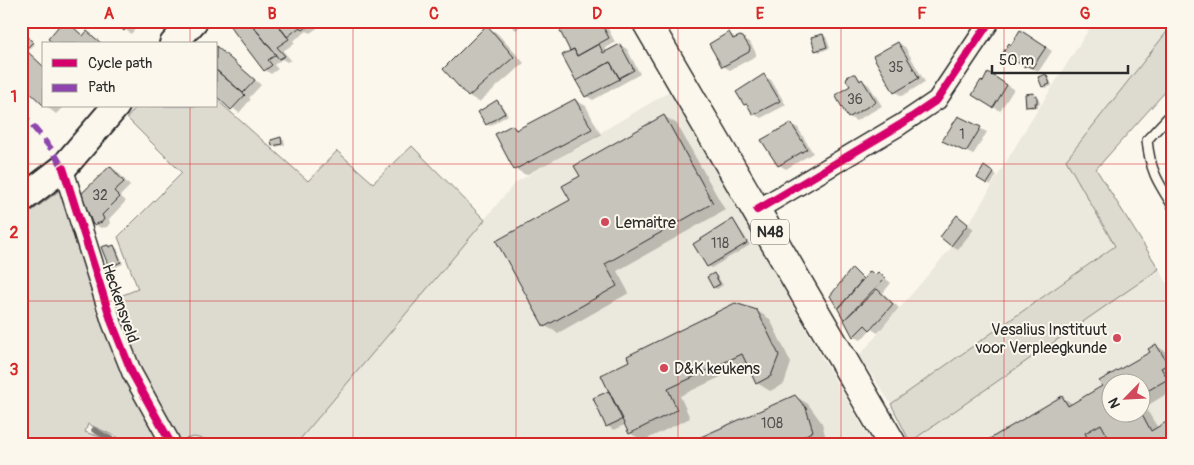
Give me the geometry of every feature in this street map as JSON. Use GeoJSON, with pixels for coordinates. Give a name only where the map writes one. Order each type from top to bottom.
{"type":"FeatureCollection","features":[{"type":"Feature","properties":{"kind":"main road"},"geometry":{"type":"LineString","coordinates":[[174,42],[194,21]]}},
{"type":"Feature","properties":{"kind":"main road","name":"N48"},"geometry":{"type":"LineString","coordinates":[[646,21],[892,444]]}},
{"type":"Feature","properties":{"kind":"main road"},"geometry":{"type":"LineString","coordinates":[[21,200],[63,168],[114,108]]}},
{"type":"Feature","properties":{"kind":"street"},"geometry":{"type":"LineString","coordinates":[[757,210],[900,125],[937,100],[990,21]]}},
{"type":"Feature","properties":{"kind":"street","name":"Heckensveld"},"geometry":{"type":"LineString","coordinates":[[63,168],[116,331],[132,373],[169,440]]}},
{"type":"Feature","properties":{"kind":"lane"},"geometry":{"type":"LineString","coordinates":[[1173,112],[1147,140],[1149,160],[1158,183],[1173,206]]}},
{"type":"Feature","properties":{"kind":"shaded area"},"geometry":{"type":"Polygon","coordinates":[[[1094,21],[1173,21],[1173,24],[1066,160],[1115,245],[891,404],[859,356],[950,249],[975,214],[1094,21]]]}},
{"type":"Feature","properties":{"kind":"shaded area"},"geometry":{"type":"Polygon","coordinates":[[[1173,24],[1173,88],[1166,91],[1096,169],[1159,269],[910,442],[891,404],[1115,246],[1066,160],[1173,24]]]}},
{"type":"Feature","properties":{"kind":"shaded area"},"geometry":{"type":"Polygon","coordinates":[[[669,92],[873,444],[296,444],[515,183],[669,92]]]}},
{"type":"Feature","properties":{"kind":"shaded area"},"geometry":{"type":"Polygon","coordinates":[[[218,101],[308,181],[337,151],[373,183],[412,146],[485,220],[296,444],[225,444],[194,437],[172,444],[132,444],[88,424],[85,432],[100,437],[112,444],[21,444],[21,219],[71,182],[115,298],[138,289],[118,237],[182,173],[127,118],[135,108],[218,108],[218,101]]]}},
{"type":"Feature","properties":{"kind":"shaded area","name":"Vesalius Instituut voor Verpleegkunde"},"geometry":{"type":"Polygon","coordinates":[[[1159,269],[1173,293],[1173,444],[911,444],[910,442],[1159,269]]]}},
{"type":"Feature","properties":{"kind":"shaded area"},"geometry":{"type":"Polygon","coordinates":[[[194,437],[225,444],[150,444],[180,440],[194,437]]]}},
{"type":"Feature","properties":{"kind":"building"},"geometry":{"type":"Polygon","coordinates":[[[63,21],[66,21],[83,36],[87,31],[100,42],[52,42],[48,39],[63,21]]]}},
{"type":"Feature","properties":{"kind":"building"},"geometry":{"type":"Polygon","coordinates":[[[113,21],[132,21],[124,31],[113,21]]]}},
{"type":"Feature","properties":{"kind":"building"},"geometry":{"type":"Polygon","coordinates":[[[233,21],[249,21],[276,55],[268,60],[272,65],[264,71],[229,25],[233,21]]]}},
{"type":"Feature","properties":{"kind":"building"},"geometry":{"type":"Polygon","coordinates":[[[249,21],[275,21],[289,39],[277,47],[285,56],[279,59],[249,21]]]}},
{"type":"Feature","properties":{"kind":"building"},"geometry":{"type":"Polygon","coordinates":[[[275,21],[296,21],[300,27],[287,37],[275,21]]]}},
{"type":"Feature","properties":{"kind":"building"},"geometry":{"type":"Polygon","coordinates":[[[296,21],[314,21],[314,22],[303,30],[296,21]]]}},
{"type":"Feature","properties":{"kind":"building"},"geometry":{"type":"Polygon","coordinates":[[[578,21],[600,21],[609,38],[577,56],[574,49],[570,51],[560,31],[578,21]]]}},
{"type":"Feature","properties":{"kind":"building"},"geometry":{"type":"Polygon","coordinates":[[[487,25],[514,57],[468,97],[443,69],[487,25]]]}},
{"type":"Feature","properties":{"kind":"building"},"geometry":{"type":"Polygon","coordinates":[[[1020,30],[1046,47],[1032,68],[1026,65],[1025,67],[1003,53],[1009,43],[1011,45],[1020,30]]]}},
{"type":"Feature","properties":{"kind":"building"},"geometry":{"type":"Polygon","coordinates":[[[21,31],[33,42],[24,51],[21,49],[21,31]]]}},
{"type":"Feature","properties":{"kind":"building"},"geometry":{"type":"Polygon","coordinates":[[[729,32],[733,39],[740,36],[743,37],[750,48],[749,52],[722,67],[709,44],[729,32]]]}},
{"type":"Feature","properties":{"kind":"building"},"geometry":{"type":"Polygon","coordinates":[[[823,34],[827,47],[815,51],[811,37],[823,34]]]}},
{"type":"Feature","properties":{"kind":"building"},"geometry":{"type":"Polygon","coordinates":[[[898,42],[919,78],[894,93],[873,56],[898,42]]]}},
{"type":"Feature","properties":{"kind":"building"},"geometry":{"type":"Polygon","coordinates":[[[599,44],[603,53],[620,44],[634,70],[619,78],[610,62],[576,81],[562,55],[574,49],[577,56],[599,44]]]}},
{"type":"Feature","properties":{"kind":"building"},"geometry":{"type":"Polygon","coordinates":[[[218,48],[255,80],[243,93],[218,72],[218,48]]]}},
{"type":"Feature","properties":{"kind":"building"},"geometry":{"type":"Polygon","coordinates":[[[28,52],[42,65],[42,104],[21,84],[21,60],[28,52]]]}},
{"type":"Feature","properties":{"kind":"building"},"geometry":{"type":"Polygon","coordinates":[[[610,62],[620,79],[585,97],[576,81],[610,62]]]}},
{"type":"Feature","properties":{"kind":"building"},"geometry":{"type":"Polygon","coordinates":[[[218,72],[245,95],[231,110],[218,98],[218,72]]]}},
{"type":"Feature","properties":{"kind":"building"},"geometry":{"type":"Polygon","coordinates":[[[988,72],[1007,85],[993,108],[972,95],[981,80],[983,82],[988,72]]]}},
{"type":"Feature","properties":{"kind":"building"},"geometry":{"type":"Polygon","coordinates":[[[764,74],[780,101],[753,115],[747,104],[744,105],[736,92],[764,74]]]}},
{"type":"Feature","properties":{"kind":"building"},"geometry":{"type":"Polygon","coordinates":[[[856,74],[860,81],[862,79],[876,102],[848,118],[835,95],[850,86],[846,80],[847,77],[856,74]]]}},
{"type":"Feature","properties":{"kind":"building"},"geometry":{"type":"Polygon","coordinates":[[[1046,74],[1050,84],[1042,87],[1038,77],[1046,74]]]}},
{"type":"Feature","properties":{"kind":"building"},"geometry":{"type":"Polygon","coordinates":[[[1034,93],[1037,96],[1036,106],[1026,107],[1025,94],[1034,93]]]}},
{"type":"Feature","properties":{"kind":"building"},"geometry":{"type":"Polygon","coordinates":[[[575,99],[592,129],[514,170],[495,134],[512,125],[516,130],[575,99]]]}},
{"type":"Feature","properties":{"kind":"building"},"geometry":{"type":"Polygon","coordinates":[[[497,100],[505,113],[486,125],[478,112],[497,100]]]}},
{"type":"Feature","properties":{"kind":"building","name":"Lemaitre"},"geometry":{"type":"Polygon","coordinates":[[[664,115],[713,203],[605,264],[617,286],[544,327],[496,241],[570,200],[562,186],[580,176],[574,166],[664,115]]]}},
{"type":"Feature","properties":{"kind":"building"},"geometry":{"type":"Polygon","coordinates":[[[958,116],[981,127],[966,152],[942,141],[958,116]]]}},
{"type":"Feature","properties":{"kind":"building"},"geometry":{"type":"Polygon","coordinates":[[[791,123],[807,149],[778,166],[761,140],[791,123]]]}},
{"type":"Feature","properties":{"kind":"building"},"geometry":{"type":"Polygon","coordinates":[[[281,137],[282,144],[272,146],[271,140],[281,137]]]}},
{"type":"Feature","properties":{"kind":"building"},"geometry":{"type":"Polygon","coordinates":[[[110,166],[124,182],[114,191],[120,197],[102,215],[104,219],[102,222],[93,225],[81,194],[110,166]]]}},
{"type":"Feature","properties":{"kind":"building"},"geometry":{"type":"Polygon","coordinates":[[[984,166],[994,173],[987,184],[977,178],[984,166]]]}},
{"type":"Feature","properties":{"kind":"building"},"geometry":{"type":"Polygon","coordinates":[[[957,215],[968,224],[951,246],[940,237],[957,215]]]}},
{"type":"Feature","properties":{"kind":"building"},"geometry":{"type":"Polygon","coordinates":[[[733,219],[747,243],[707,267],[693,244],[733,219]]]}},
{"type":"Feature","properties":{"kind":"building"},"geometry":{"type":"Polygon","coordinates":[[[108,245],[109,247],[114,245],[121,262],[109,267],[101,247],[108,245]]]}},
{"type":"Feature","properties":{"kind":"building"},"geometry":{"type":"Polygon","coordinates":[[[852,268],[863,279],[838,309],[830,296],[852,268]]]}},
{"type":"Feature","properties":{"kind":"building"},"geometry":{"type":"Polygon","coordinates":[[[870,271],[875,275],[878,272],[885,278],[844,320],[838,309],[870,271]]]}},
{"type":"Feature","properties":{"kind":"building"},"geometry":{"type":"Polygon","coordinates":[[[714,273],[720,284],[713,288],[707,277],[714,273]]]}},
{"type":"Feature","properties":{"kind":"building"},"geometry":{"type":"Polygon","coordinates":[[[877,289],[893,304],[870,330],[865,325],[853,337],[844,320],[877,289]]]}},
{"type":"Feature","properties":{"kind":"building","name":"D&K keukens"},"geometry":{"type":"Polygon","coordinates":[[[735,303],[757,310],[779,355],[771,376],[756,384],[742,354],[668,389],[677,410],[629,434],[601,375],[629,361],[627,356],[735,303]]]}},
{"type":"Feature","properties":{"kind":"building"},"geometry":{"type":"Polygon","coordinates":[[[1156,344],[1168,364],[1161,368],[1168,379],[1152,388],[1152,372],[1115,372],[1150,352],[1148,349],[1156,344]]]}},
{"type":"Feature","properties":{"kind":"building"},"geometry":{"type":"Polygon","coordinates":[[[1102,386],[1102,422],[1146,422],[1151,431],[1173,418],[1173,444],[1112,444],[1101,424],[1085,433],[1090,444],[981,444],[1062,396],[1068,406],[1102,386]]]}},
{"type":"Feature","properties":{"kind":"building"},"geometry":{"type":"Polygon","coordinates":[[[609,391],[623,419],[606,427],[593,398],[609,391]]]}},
{"type":"Feature","properties":{"kind":"building"},"geometry":{"type":"Polygon","coordinates":[[[795,395],[806,408],[813,431],[790,444],[696,444],[694,440],[795,395]]]}},
{"type":"Feature","properties":{"kind":"waterway"},"geometry":{"type":"LineString","coordinates":[[94,430],[120,444]]}},
{"type":"Feature","properties":{"kind":"marked path"},"geometry":{"type":"LineString","coordinates":[[21,112],[53,151],[63,168]]}},
{"type":"Feature","properties":{"kind":"cycle path"},"geometry":{"type":"LineString","coordinates":[[757,210],[900,125],[937,100],[990,21]]}},
{"type":"Feature","properties":{"kind":"cycle path"},"geometry":{"type":"LineString","coordinates":[[63,168],[112,323],[132,373],[169,440]]}},
{"type":"Feature","properties":{"kind":"place","name":"Lemaitre"},"geometry":{"type":"Point","coordinates":[605,222]}},
{"type":"Feature","properties":{"kind":"place","name":"Vesalius Instituut voor Verpleegkunde"},"geometry":{"type":"Point","coordinates":[1117,338]}},
{"type":"Feature","properties":{"kind":"place","name":"D&K keukens"},"geometry":{"type":"Point","coordinates":[664,368]}}]}
